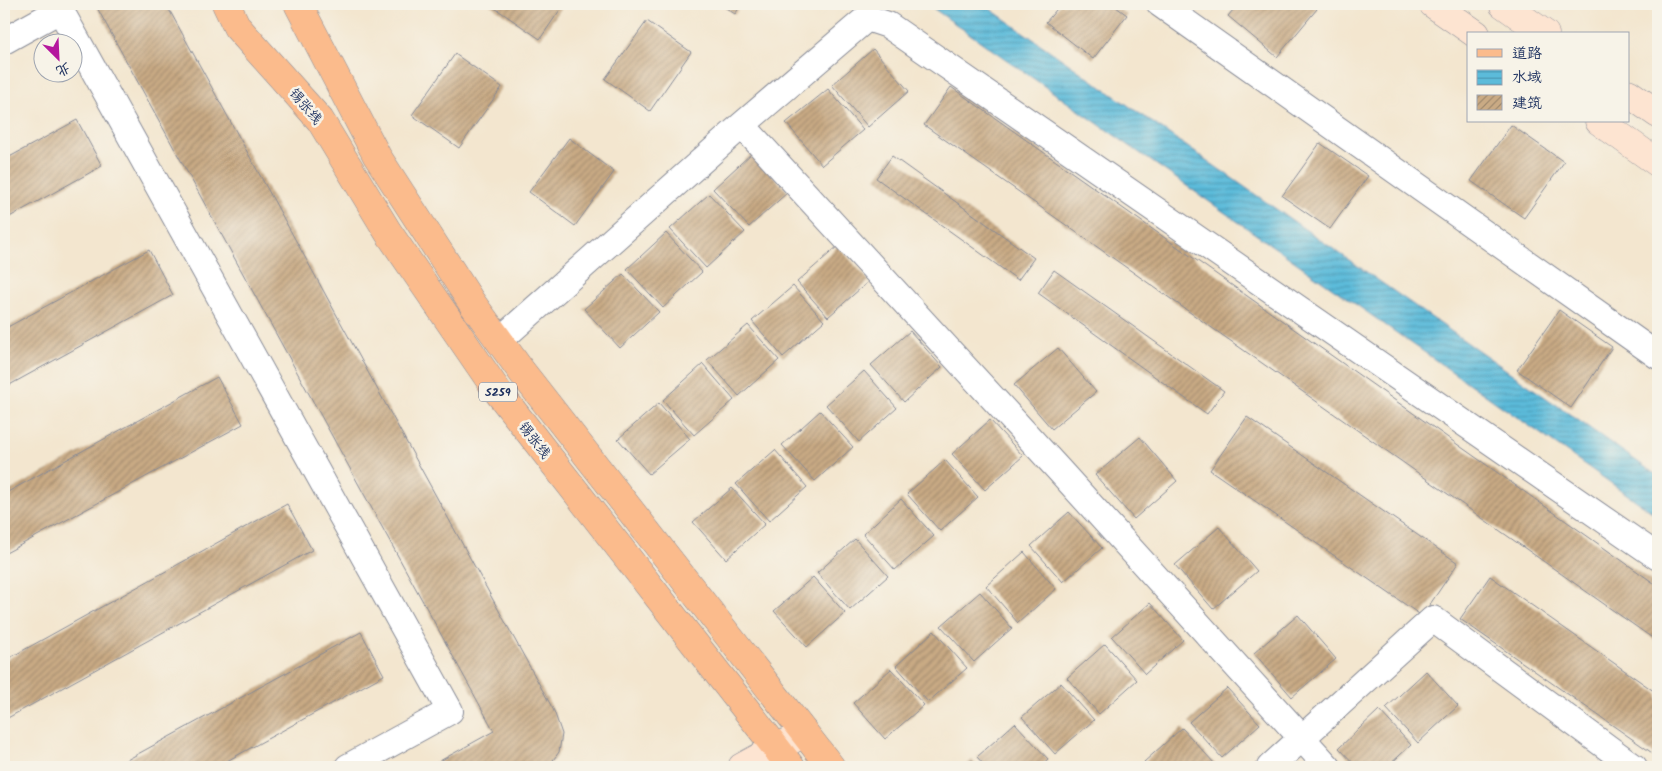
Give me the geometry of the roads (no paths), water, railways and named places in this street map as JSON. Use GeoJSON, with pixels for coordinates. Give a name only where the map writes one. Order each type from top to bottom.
{"type":"FeatureCollection","features":[{"type":"Feature","properties":{"kind":"main road","name":"锡张线"},"geometry":{"type":"LineString","coordinates":[[226,4],[237,28],[320,120],[388,232],[498,392],[784,758]]}},
{"type":"Feature","properties":{"kind":"main road","name":"S259"},"geometry":{"type":"LineString","coordinates":[[298,4],[376,156],[499,341],[831,767]]}},
{"type":"Feature","properties":{"kind":"street"},"geometry":{"type":"LineString","coordinates":[[1160,4],[1658,356]]}},
{"type":"Feature","properties":{"kind":"street"},"geometry":{"type":"LineString","coordinates":[[1433,4],[1473,32]]}},
{"type":"Feature","properties":{"kind":"street"},"geometry":{"type":"LineString","coordinates":[[1502,4],[1542,32]]}},
{"type":"Feature","properties":{"kind":"street"},"geometry":{"type":"LineString","coordinates":[[4,41],[58,7],[450,711],[348,767]]}},
{"type":"Feature","properties":{"kind":"street"},"geometry":{"type":"LineString","coordinates":[[499,341],[742,125],[867,18],[888,25],[1658,557]]}},
{"type":"Feature","properties":{"kind":"street"},"geometry":{"type":"LineString","coordinates":[[1630,94],[1658,114]]}},
{"type":"Feature","properties":{"kind":"street"},"geometry":{"type":"LineString","coordinates":[[1601,122],[1658,163]]}},
{"type":"Feature","properties":{"kind":"street"},"geometry":{"type":"LineString","coordinates":[[742,125],[1058,468],[1328,767]]}},
{"type":"Feature","properties":{"kind":"street"},"geometry":{"type":"LineString","coordinates":[[1270,767],[1433,619],[1634,767]]}},
{"type":"Feature","properties":{"kind":"street"},"geometry":{"type":"LineString","coordinates":[[742,767],[784,758],[804,733]]}},
{"type":"Feature","properties":{"kind":"water"},"geometry":{"type":"Polygon","coordinates":[[[927,4],[983,4],[1658,476],[1658,516],[927,4]]]}}]}
